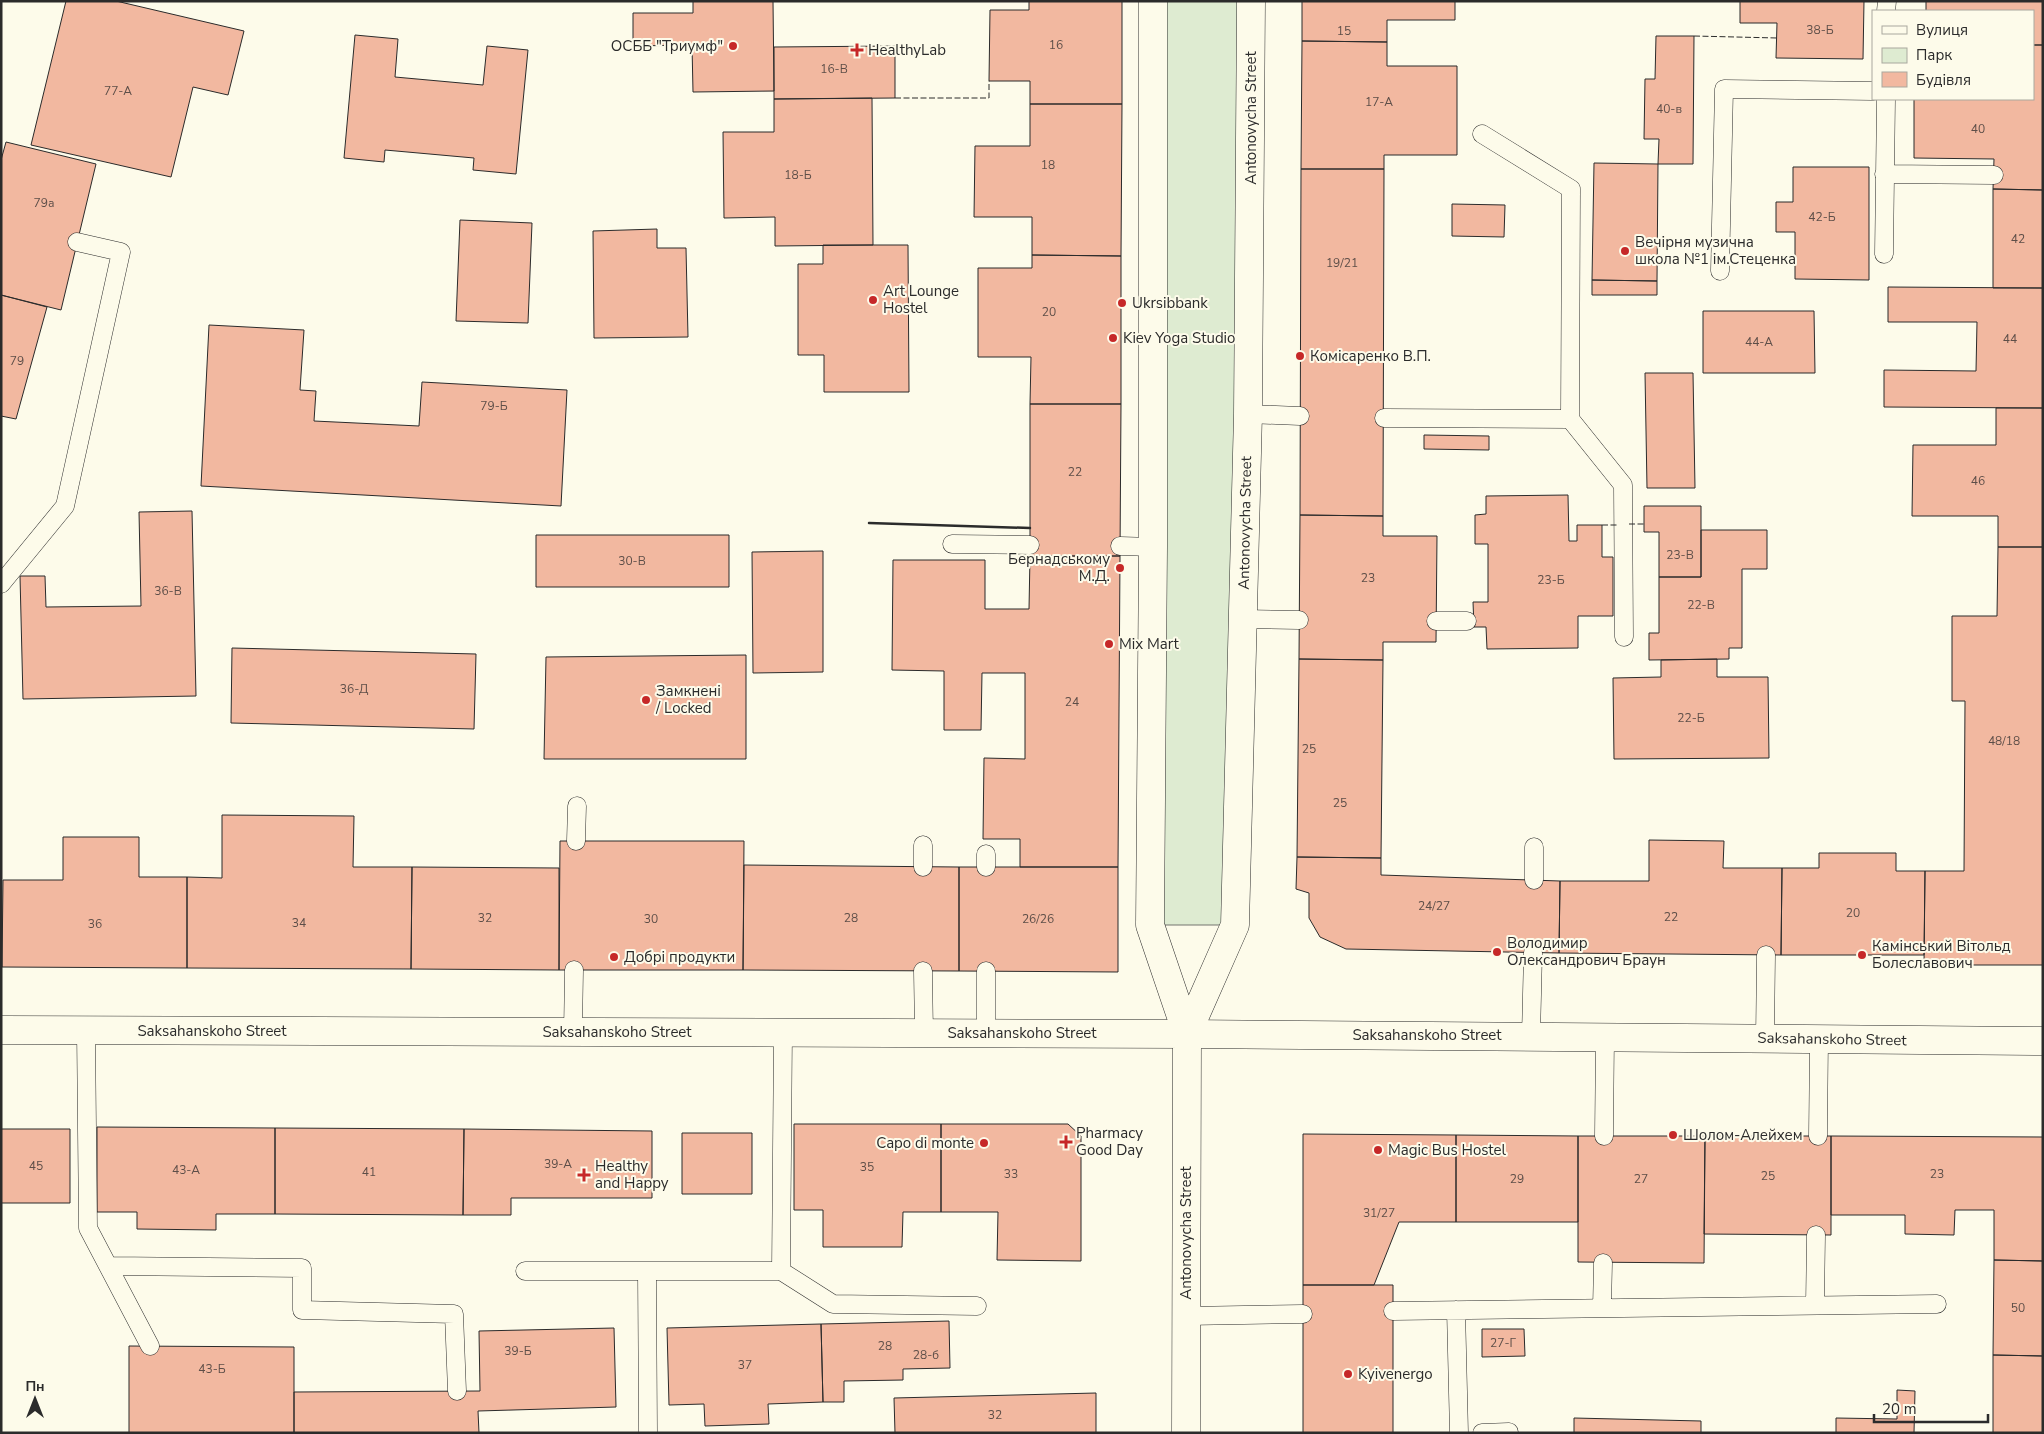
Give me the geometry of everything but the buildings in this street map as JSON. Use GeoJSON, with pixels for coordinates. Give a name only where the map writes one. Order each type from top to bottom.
{"type":"FeatureCollection","features":[{"type":"Feature","properties":{"kind":"main road","name":"Antonovycha Street"},"geometry":{"type":"LineString","coordinates":[[1153,1],[1154,547],[1150,925],[1187,1034],[1186,1433]]}},
{"type":"Feature","properties":{"kind":"main road","name":"Antonovycha Street"},"geometry":{"type":"LineString","coordinates":[[1187,1034],[1235,925],[1248,414],[1251,1]]}},
{"type":"Feature","properties":{"kind":"main road","name":"Saksahanskoho Street"},"geometry":{"type":"LineString","coordinates":[[1,1030],[1187,1034],[2043,1041]]}},
{"type":"Feature","properties":{"kind":"lane"},"geometry":{"type":"LineString","coordinates":[[1720,271],[1724,89],[1872,91]]}},
{"type":"Feature","properties":{"kind":"lane"},"geometry":{"type":"LineString","coordinates":[[1884,254],[1886,100]]}},
{"type":"Feature","properties":{"kind":"lane"},"geometry":{"type":"LineString","coordinates":[[1482,134],[1571,190],[1570,419],[1623,485],[1624,637]]}},
{"type":"Feature","properties":{"kind":"lane"},"geometry":{"type":"LineString","coordinates":[[1884,174],[1994,175]]}},
{"type":"Feature","properties":{"kind":"lane"},"geometry":{"type":"LineString","coordinates":[[1,584],[65,506],[121,252],[77,242]]}},
{"type":"Feature","properties":{"kind":"lane"},"geometry":{"type":"LineString","coordinates":[[1248,414],[1300,416]]}},
{"type":"Feature","properties":{"kind":"lane"},"geometry":{"type":"LineString","coordinates":[[1384,418],[1570,419]]}},
{"type":"Feature","properties":{"kind":"lane"},"geometry":{"type":"LineString","coordinates":[[952,544],[1030,545]]}},
{"type":"Feature","properties":{"kind":"lane"},"geometry":{"type":"LineString","coordinates":[[1120,546],[1154,547]]}},
{"type":"Feature","properties":{"kind":"lane"},"geometry":{"type":"LineString","coordinates":[[1243,619],[1299,620]]}},
{"type":"Feature","properties":{"kind":"lane"},"geometry":{"type":"LineString","coordinates":[[1436,621],[1467,621]]}},
{"type":"Feature","properties":{"kind":"lane"},"geometry":{"type":"LineString","coordinates":[[576,840],[577,806]]}},
{"type":"Feature","properties":{"kind":"lane"},"geometry":{"type":"LineString","coordinates":[[922,845],[923,866]]}},
{"type":"Feature","properties":{"kind":"lane"},"geometry":{"type":"LineString","coordinates":[[1534,847],[1534,880]]}},
{"type":"Feature","properties":{"kind":"lane"},"geometry":{"type":"LineString","coordinates":[[1531,1036],[1532,953]]}},
{"type":"Feature","properties":{"kind":"lane"},"geometry":{"type":"LineString","coordinates":[[1765,1038],[1766,954]]}},
{"type":"Feature","properties":{"kind":"lane"},"geometry":{"type":"LineString","coordinates":[[574,970],[574,1032]]}},
{"type":"Feature","properties":{"kind":"lane"},"geometry":{"type":"LineString","coordinates":[[923,971],[924,1033]]}},
{"type":"Feature","properties":{"kind":"lane"},"geometry":{"type":"LineString","coordinates":[[986,971],[986,1033]]}},
{"type":"Feature","properties":{"kind":"lane"},"geometry":{"type":"LineString","coordinates":[[86,1030],[88,1228],[110,1266],[150,1346]]}},
{"type":"Feature","properties":{"kind":"lane"},"geometry":{"type":"LineString","coordinates":[[780,1271],[783,1032]]}},
{"type":"Feature","properties":{"kind":"lane"},"geometry":{"type":"LineString","coordinates":[[1604,1136],[1605,1037]]}},
{"type":"Feature","properties":{"kind":"lane"},"geometry":{"type":"LineString","coordinates":[[1818,1136],[1819,1039]]}},
{"type":"Feature","properties":{"kind":"lane"},"geometry":{"type":"LineString","coordinates":[[1815,1305],[1816,1235]]}},
{"type":"Feature","properties":{"kind":"lane"},"geometry":{"type":"LineString","coordinates":[[1602,1308],[1603,1263]]}},
{"type":"Feature","properties":{"kind":"lane"},"geometry":{"type":"LineString","coordinates":[[110,1266],[302,1268],[302,1310],[454,1314],[457,1391]]}},
{"type":"Feature","properties":{"kind":"lane"},"geometry":{"type":"LineString","coordinates":[[524,1271],[780,1271],[833,1304],[977,1306]]}},
{"type":"Feature","properties":{"kind":"lane"},"geometry":{"type":"LineString","coordinates":[[647,1271],[648,1433]]}},
{"type":"Feature","properties":{"kind":"lane"},"geometry":{"type":"LineString","coordinates":[[1393,1311],[1937,1304]]}},
{"type":"Feature","properties":{"kind":"lane"},"geometry":{"type":"LineString","coordinates":[[1456,1310],[1459,1433]]}},
{"type":"Feature","properties":{"kind":"lane"},"geometry":{"type":"LineString","coordinates":[[1186,1316],[1303,1314]]}},
{"type":"Feature","properties":{"kind":"lane"},"geometry":{"type":"LineString","coordinates":[[1482,1433],[1509,1432]]}},
{"type":"Feature","properties":{"kind":"green space"},"geometry":{"type":"Polygon","coordinates":[[[1153,1],[1251,1],[1235,925],[1150,925],[1153,1]]]}},
{"type":"Feature","properties":{"kind":"fence"},"geometry":{"type":"LineString","coordinates":[[1694,36],[1777,38]]}},
{"type":"Feature","properties":{"kind":"fence"},"geometry":{"type":"LineString","coordinates":[[895,98],[989,98],[989,81]]}},
{"type":"Feature","properties":{"kind":"fence"},"geometry":{"type":"LineString","coordinates":[[1629,524],[1644,524]]}},
{"type":"Feature","properties":{"kind":"fence"},"geometry":{"type":"LineString","coordinates":[[1602,525],[1619,525]]}},
{"type":"Feature","properties":{"kind":"wall"},"geometry":{"type":"LineString","coordinates":[[869,523],[1030,528]]}},
{"type":"Feature","properties":{"kind":"place","name":"ОСББ \"Триумф\""},"geometry":{"type":"Point","coordinates":[733,46]}},
{"type":"Feature","properties":{"kind":"place","name":"HealthyLab"},"geometry":{"type":"Point","coordinates":[857,50]}},
{"type":"Feature","properties":{"kind":"place","name":"Вечірня музична школа №1 ім.Стеценка"},"geometry":{"type":"Point","coordinates":[1625,251]}},
{"type":"Feature","properties":{"kind":"place","name":"Art Lounge Hostel"},"geometry":{"type":"Point","coordinates":[873,300]}},
{"type":"Feature","properties":{"kind":"place","name":"Ukrsibbank"},"geometry":{"type":"Point","coordinates":[1122,303]}},
{"type":"Feature","properties":{"kind":"place","name":"Kiev Yoga Studio"},"geometry":{"type":"Point","coordinates":[1113,338]}},
{"type":"Feature","properties":{"kind":"place","name":"Комісаренко В.П."},"geometry":{"type":"Point","coordinates":[1300,356]}},
{"type":"Feature","properties":{"kind":"place","name":"Бернадському М.Д."},"geometry":{"type":"Point","coordinates":[1120,568]}},
{"type":"Feature","properties":{"kind":"place","name":"Mix Mart"},"geometry":{"type":"Point","coordinates":[1109,644]}},
{"type":"Feature","properties":{"kind":"place","name":"Замкнені / Locked"},"geometry":{"type":"Point","coordinates":[646,700]}},
{"type":"Feature","properties":{"kind":"place","name":"Володимир Олександрович Браун"},"geometry":{"type":"Point","coordinates":[1497,952]}},
{"type":"Feature","properties":{"kind":"place","name":"Камінський Вітольд Болеславович"},"geometry":{"type":"Point","coordinates":[1862,955]}},
{"type":"Feature","properties":{"kind":"place","name":"Добрі продукти"},"geometry":{"type":"Point","coordinates":[614,957]}},
{"type":"Feature","properties":{"kind":"place","name":"Шолом-Алейхем"},"geometry":{"type":"Point","coordinates":[1673,1135]}},
{"type":"Feature","properties":{"kind":"place","name":"Pharmacy Good Day"},"geometry":{"type":"Point","coordinates":[1066,1142]}},
{"type":"Feature","properties":{"kind":"place","name":"Capo di monte"},"geometry":{"type":"Point","coordinates":[984,1143]}},
{"type":"Feature","properties":{"kind":"place","name":"Magic Bus Hostel"},"geometry":{"type":"Point","coordinates":[1378,1150]}},
{"type":"Feature","properties":{"kind":"place","name":"Healthy and Happy"},"geometry":{"type":"Point","coordinates":[584,1175]}},
{"type":"Feature","properties":{"kind":"place","name":"Kyivenergo"},"geometry":{"type":"Point","coordinates":[1348,1374]}}]}
